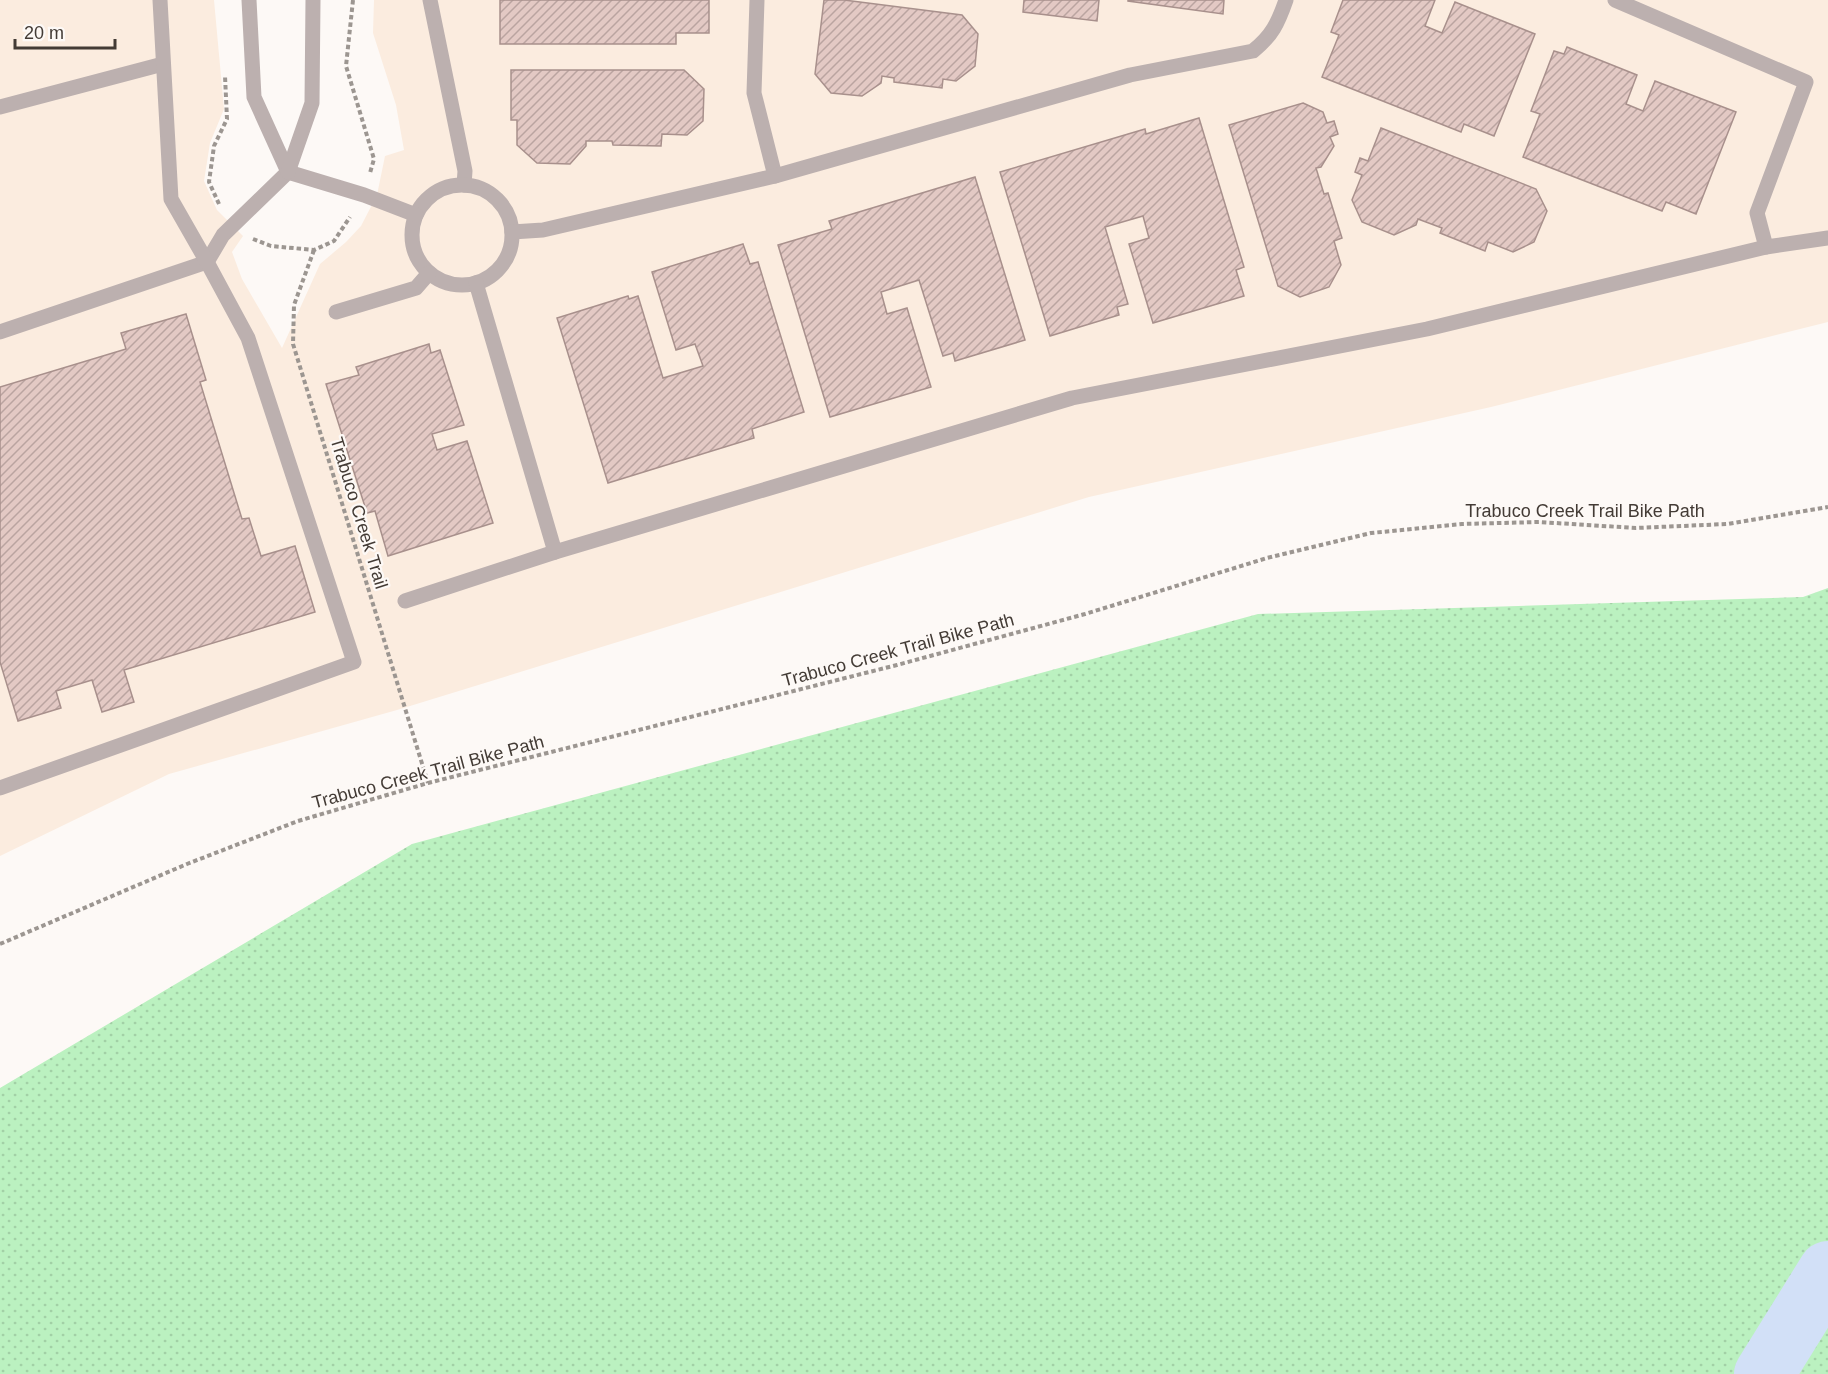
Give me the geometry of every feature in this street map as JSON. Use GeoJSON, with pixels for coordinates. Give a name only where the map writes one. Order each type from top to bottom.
{"type":"FeatureCollection","features":[{"type":"Feature","properties":{"kind":"street"},"geometry":{"type":"LineString","coordinates":[[0,788],[354,662],[248,338],[171,199],[160,0]]}},
{"type":"Feature","properties":{"kind":"street"},"geometry":{"type":"LineString","coordinates":[[249,0],[254,97],[288,172],[364,195],[416,215]]}},
{"type":"Feature","properties":{"kind":"street"},"geometry":{"type":"LineString","coordinates":[[0,332],[207,262],[223,235],[288,172],[312,103],[313,0]]}},
{"type":"Feature","properties":{"kind":"street"},"geometry":{"type":"LineString","coordinates":[[430,0],[465,171],[464,185]]}},
{"type":"Feature","properties":{"kind":"street"},"geometry":{"type":"LineString","coordinates":[[757,0],[754,93],[775,177]]}},
{"type":"Feature","properties":{"kind":"street"},"geometry":{"type":"LineString","coordinates":[[512,232],[543,230],[775,177],[1130,75],[1253,51],[1267,40],[1277,24],[1286,0]]}},
{"type":"Feature","properties":{"kind":"street"},"geometry":{"type":"LineString","coordinates":[[1615,0],[1806,82],[1757,213],[1766,247]]}},
{"type":"Feature","properties":{"kind":"street"},"geometry":{"type":"LineString","coordinates":[[0,107],[163,64]]}},
{"type":"Feature","properties":{"kind":"street"},"geometry":{"type":"LineString","coordinates":[[464,185],[478,188],[491,195],[502,205],[509,217],[512,232],[510,249],[503,263],[491,276],[476,283],[460,285],[443,281],[429,273],[419,260],[413,246],[412,231],[416,215],[435,193],[449,187],[464,185]]}},
{"type":"Feature","properties":{"kind":"street"},"geometry":{"type":"LineString","coordinates":[[405,601],[555,552],[1072,398],[1427,329],[1766,247],[1828,238]]}},
{"type":"Feature","properties":{"kind":"street"},"geometry":{"type":"LineString","coordinates":[[336,312],[416,288],[429,273]]}},
{"type":"Feature","properties":{"kind":"street"},"geometry":{"type":"LineString","coordinates":[[476,283],[555,552]]}},
{"type":"Feature","properties":{"kind":"path","name":"Trabuco Creek Trail"},"geometry":{"type":"LineString","coordinates":[[314,250],[294,305],[293,344],[428,783]]}},
{"type":"Feature","properties":{"kind":"path","name":"Trabuco Creek Trail Bike Path"},"geometry":{"type":"LineString","coordinates":[[0,944],[187,864],[298,821],[428,783],[655,728],[897,665],[1085,614],[1267,558],[1371,533],[1462,524],[1517,522],[1636,528],[1727,524],[1828,507]]}},
{"type":"Feature","properties":{"kind":"shaded area"},"geometry":{"type":"Polygon","coordinates":[[[0,0],[214,0],[224,109],[210,143],[204,181],[217,210],[243,236],[232,252],[242,279],[282,348],[320,264],[361,226],[377,195],[385,156],[404,150],[396,105],[373,33],[374,0],[1828,0],[1828,322],[1491,407],[1089,497],[397,710],[169,774],[0,856],[0,0]]]}},
{"type":"Feature","properties":{"kind":"green space"},"geometry":{"type":"Polygon","coordinates":[[[1828,588],[1828,1374],[0,1374],[0,1088],[412,844],[1258,614],[1803,597],[1828,588]]]}},
{"type":"Feature","properties":{"kind":"building"},"geometry":{"type":"Polygon","coordinates":[[[500,0],[709,0],[709,33],[676,33],[676,44],[500,44],[500,0]]]}},
{"type":"Feature","properties":{"kind":"building"},"geometry":{"type":"Polygon","coordinates":[[[824,0],[844,0],[962,15],[978,34],[975,66],[956,81],[943,79],[942,88],[894,82],[894,78],[882,76],[881,83],[862,96],[831,93],[815,74],[824,0]]]}},
{"type":"Feature","properties":{"kind":"building"},"geometry":{"type":"Polygon","coordinates":[[[1024,0],[1099,0],[1097,21],[1023,12],[1024,0]]]}},
{"type":"Feature","properties":{"kind":"building"},"geometry":{"type":"Polygon","coordinates":[[[1224,0],[1223,14],[1128,1],[1224,0]]]}},
{"type":"Feature","properties":{"kind":"building"},"geometry":{"type":"Polygon","coordinates":[[[1343,0],[1435,0],[1425,26],[1442,33],[1455,2],[1535,34],[1494,136],[1464,124],[1461,132],[1322,77],[1339,35],[1331,32],[1343,0]]]}},
{"type":"Feature","properties":{"kind":"building"},"geometry":{"type":"Polygon","coordinates":[[[1567,47],[1637,75],[1626,104],[1643,111],[1655,81],[1736,112],[1696,214],[1666,202],[1662,211],[1523,157],[1540,114],[1531,111],[1554,51],[1564,54],[1567,47]]]}},
{"type":"Feature","properties":{"kind":"building"},"geometry":{"type":"Polygon","coordinates":[[[511,70],[684,70],[704,89],[703,121],[687,135],[662,134],[661,146],[613,145],[612,141],[586,141],[586,146],[570,164],[537,163],[517,145],[517,120],[511,120],[511,70]]]}},
{"type":"Feature","properties":{"kind":"building"},"geometry":{"type":"Polygon","coordinates":[[[1303,103],[1323,112],[1327,123],[1334,121],[1338,134],[1330,137],[1334,146],[1321,167],[1316,168],[1324,194],[1328,193],[1342,238],[1334,241],[1341,265],[1329,287],[1300,297],[1278,286],[1229,125],[1303,103]]]}},
{"type":"Feature","properties":{"kind":"building"},"geometry":{"type":"Polygon","coordinates":[[[1199,118],[1244,267],[1236,270],[1244,296],[1153,323],[1129,244],[1149,238],[1143,216],[1105,227],[1128,304],[1117,307],[1119,315],[1050,336],[1000,172],[1145,129],[1146,134],[1199,118]]]}},
{"type":"Feature","properties":{"kind":"building"},"geometry":{"type":"Polygon","coordinates":[[[1381,128],[1536,189],[1547,211],[1534,242],[1513,252],[1488,242],[1485,251],[1440,233],[1442,228],[1418,219],[1416,225],[1394,235],[1362,222],[1352,200],[1362,175],[1355,172],[1360,158],[1368,161],[1381,128]]]}},
{"type":"Feature","properties":{"kind":"building"},"geometry":{"type":"Polygon","coordinates":[[[975,177],[1025,340],[955,361],[953,353],[943,356],[919,280],[881,292],[887,314],[907,308],[931,387],[830,417],[778,245],[832,229],[829,221],[975,177]]]}},
{"type":"Feature","properties":{"kind":"building"},"geometry":{"type":"Polygon","coordinates":[[[743,244],[750,264],[758,262],[804,412],[752,429],[754,438],[608,483],[557,318],[628,296],[629,299],[638,296],[663,378],[703,366],[695,344],[676,350],[652,272],[743,244]]]}},
{"type":"Feature","properties":{"kind":"building"},"geometry":{"type":"Polygon","coordinates":[[[186,314],[206,380],[200,382],[242,519],[249,518],[261,556],[295,546],[315,612],[124,670],[134,702],[102,712],[92,680],[56,691],[61,708],[18,721],[0,662],[0,387],[126,349],[121,333],[186,314]]]}},
{"type":"Feature","properties":{"kind":"building"},"geometry":{"type":"Polygon","coordinates":[[[429,344],[431,353],[440,350],[464,425],[432,434],[437,450],[467,441],[493,523],[388,556],[375,511],[367,513],[326,384],[359,375],[356,367],[429,344]]]}},
{"type":"Feature","properties":{"kind":"waterway"},"geometry":{"type":"LineString","coordinates":[[1764,1374],[1828,1271]]}}]}
